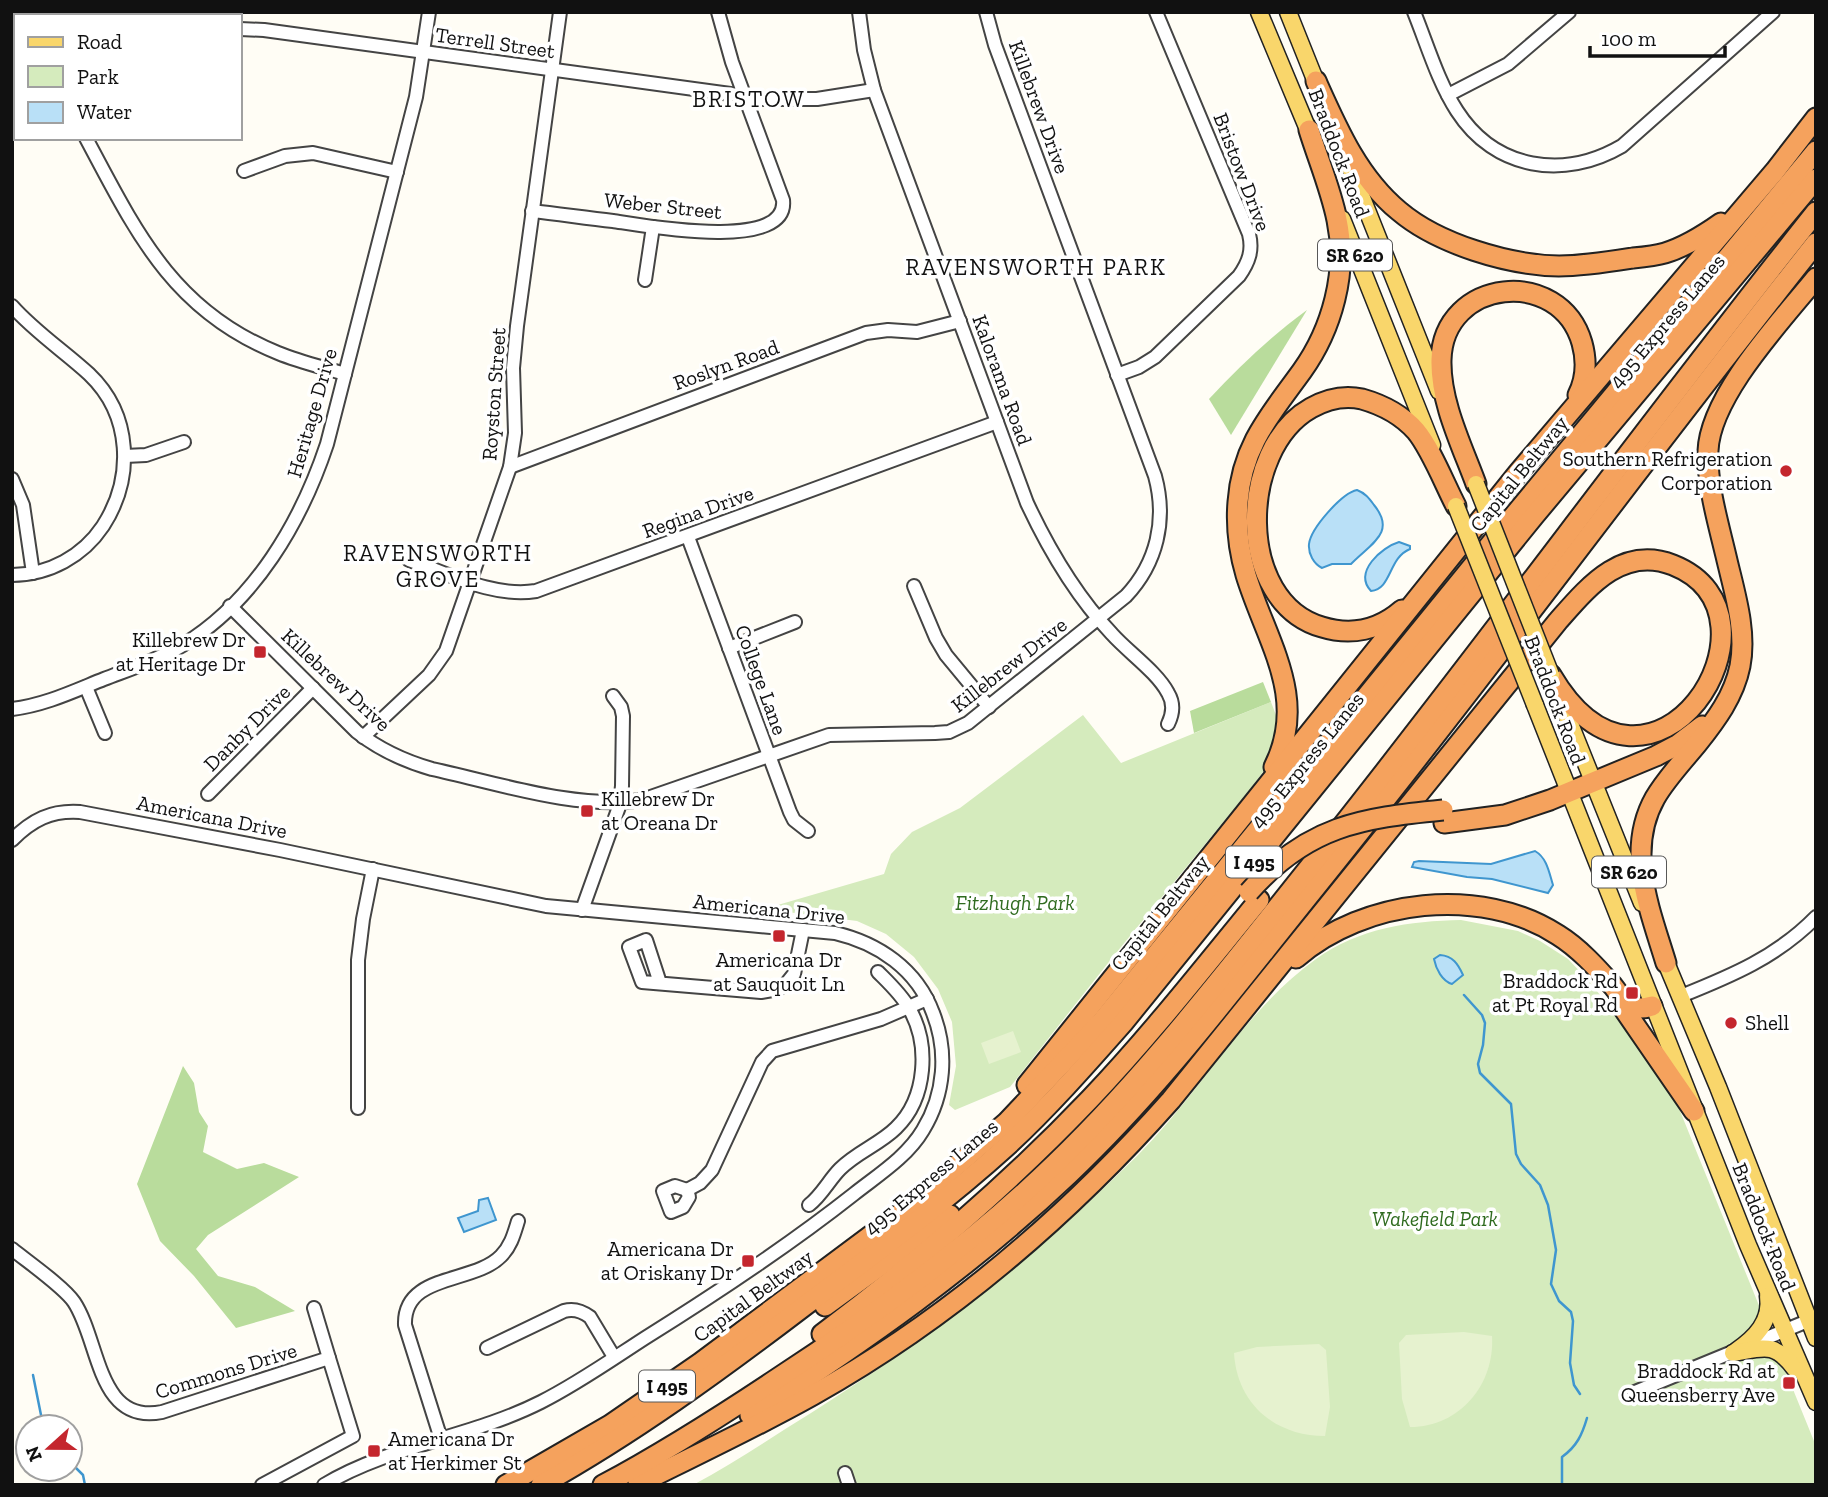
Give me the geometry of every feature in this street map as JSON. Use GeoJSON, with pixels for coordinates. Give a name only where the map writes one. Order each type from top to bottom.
{"type":"FeatureCollection","features":[{"type":"Feature","properties":{"kind":"highway"},"geometry":{"type":"LineString","coordinates":[[1316,81],[1355,160],[1384,197],[1399,211],[1447,240],[1487,253],[1536,264],[1604,264],[1678,248],[1721,224],[1774,171]]}},
{"type":"Feature","properties":{"kind":"highway"},"geometry":{"type":"LineString","coordinates":[[948,1175],[1049,1058],[1563,420],[1816,118]]}},
{"type":"Feature","properties":{"kind":"highway"},"geometry":{"type":"LineString","coordinates":[[1251,805],[1276,764],[1288,719],[1288,699],[1283,673],[1241,557],[1238,520],[1241,482],[1260,428],[1303,370],[1324,332],[1334,303],[1341,264],[1337,219],[1309,130]]}},
{"type":"Feature","properties":{"kind":"highway","name":"Capital Beltway"},"geometry":{"type":"LineString","coordinates":[[506,1485],[610,1425],[656,1394],[857,1247],[948,1175],[1007,1122],[1102,1021],[1515,514],[1816,151]]}},
{"type":"Feature","properties":{"kind":"highway","name":"495 Express Lanes"},"geometry":{"type":"LineString","coordinates":[[541,1485],[650,1419],[934,1208],[1008,1145],[1059,1094],[1123,1023],[1543,506],[1816,178]]}},
{"type":"Feature","properties":{"kind":"highway","name":"I 495"},"geometry":{"type":"LineString","coordinates":[[609,1482],[756,1392],[883,1306],[1012,1204],[1104,1113],[1177,1031],[1387,770],[1535,579],[1730,319],[1816,212]]}},
{"type":"Feature","properties":{"kind":"highway"},"geometry":{"type":"LineString","coordinates":[[637,1484],[778,1398],[895,1317],[1022,1217],[1099,1146],[1155,1084],[1389,796],[1685,409],[1816,243]]}},
{"type":"Feature","properties":{"kind":"highway"},"geometry":{"type":"LineString","coordinates":[[1666,962],[1645,890],[1641,866],[1643,830],[1655,798],[1709,729],[1732,691],[1741,661],[1741,633],[1736,598],[1711,486],[1708,451],[1714,419],[1731,387],[1816,278]]}},
{"type":"Feature","properties":{"kind":"highway"},"geometry":{"type":"LineString","coordinates":[[1476,484],[1449,406],[1441,370],[1444,339],[1451,324],[1463,309],[1491,294],[1513,291],[1550,301],[1566,314],[1581,341],[1586,368],[1582,386],[1563,420]]}},
{"type":"Feature","properties":{"kind":"highway"},"geometry":{"type":"LineString","coordinates":[[1426,589],[1385,622],[1358,631],[1324,628],[1302,619],[1292,611],[1271,581],[1260,552],[1256,508],[1267,460],[1284,429],[1304,412],[1335,398],[1356,398],[1392,411],[1418,433],[1456,506]]}},
{"type":"Feature","properties":{"kind":"highway"},"geometry":{"type":"LineString","coordinates":[[637,1484],[821,1391],[981,1281],[1041,1230],[1131,1145],[1244,1011],[1565,613],[1593,583],[1619,565],[1633,560],[1664,561],[1693,575],[1711,594],[1717,606],[1723,631],[1718,660],[1712,675],[1690,710],[1661,731],[1629,736],[1618,735],[1598,727],[1575,710],[1551,676]]}},
{"type":"Feature","properties":{"kind":"highway"},"geometry":{"type":"LineString","coordinates":[[600,1451],[718,1380],[910,1246],[970,1198],[1119,1051],[1254,896],[1286,872],[1326,847],[1345,839],[1444,817],[1514,813],[1566,787],[1592,781],[1656,756],[1677,745],[1712,718],[1732,691]]}},
{"type":"Feature","properties":{"kind":"highway"},"geometry":{"type":"LineString","coordinates":[[609,1482],[830,1327],[914,1262],[1002,1185],[1091,1098],[1165,1014],[1254,896]]}},
{"type":"Feature","properties":{"kind":"highway"},"geometry":{"type":"LineString","coordinates":[[1244,1011],[1281,971],[1328,935],[1355,922],[1408,906],[1437,904],[1472,906],[1533,922],[1558,935],[1597,969],[1627,1004],[1642,1009],[1652,1006]]}},
{"type":"Feature","properties":{"kind":"highway"},"geometry":{"type":"LineString","coordinates":[[1597,969],[1694,1111]]}},
{"type":"Feature","properties":{"kind":"main road","name":"Braddock Road"},"geometry":{"type":"LineString","coordinates":[[1259,12],[1309,130],[1362,274],[1694,1111],[1813,1396]]}},
{"type":"Feature","properties":{"kind":"main road","name":"Braddock Road"},"geometry":{"type":"LineString","coordinates":[[1288,12],[1592,781],[1812,1319],[1816,1338]]}},
{"type":"Feature","properties":{"kind":"main road"},"geometry":{"type":"LineString","coordinates":[[1652,1006],[1681,996]]}},
{"type":"Feature","properties":{"kind":"main road"},"geometry":{"type":"LineString","coordinates":[[1733,1353],[1753,1338],[1763,1325],[1769,1310],[1767,1290]]}},
{"type":"Feature","properties":{"kind":"main road"},"geometry":{"type":"LineString","coordinates":[[1733,1353],[1761,1349],[1783,1353],[1813,1396]]}},
{"type":"Feature","properties":{"kind":"street","name":"Heritage Drive"},"geometry":{"type":"LineString","coordinates":[[12,709],[47,702],[177,649],[230,606],[268,564],[298,516],[316,475],[345,374],[416,97],[429,12]]}},
{"type":"Feature","properties":{"kind":"street","name":"Royston Street"},"geometry":{"type":"LineString","coordinates":[[363,737],[416,688],[439,662],[452,638],[510,467],[515,433],[513,368],[559,12]]}},
{"type":"Feature","properties":{"kind":"street","name":"Weber Street"},"geometry":{"type":"LineString","coordinates":[[533,211],[701,233],[755,227],[779,218],[783,200],[726,45],[718,12]]}},
{"type":"Feature","properties":{"kind":"street","name":"Kalorama Road"},"geometry":{"type":"LineString","coordinates":[[859,12],[863,50],[874,90],[1035,520],[1065,573],[1099,619],[1166,689],[1172,706],[1172,716],[1168,724]]}},
{"type":"Feature","properties":{"kind":"street","name":"Killebrew Drive"},"geometry":{"type":"LineString","coordinates":[[230,606],[363,737],[395,756],[432,769],[583,802],[620,804],[659,796],[828,735],[949,732],[968,723],[989,707],[1126,596],[1142,575],[1154,551],[1160,521],[1160,504],[1155,476],[986,12]]}},
{"type":"Feature","properties":{"kind":"street","name":"Bristow Drive"},"geometry":{"type":"LineString","coordinates":[[1117,375],[1149,362],[1239,276],[1251,253],[1248,234],[1156,12]]}},
{"type":"Feature","properties":{"kind":"street"},"geometry":{"type":"LineString","coordinates":[[1414,12],[1448,95],[1455,109],[1474,133],[1500,152],[1530,163],[1553,166],[1577,164],[1607,154],[1631,139],[1773,12]]}},
{"type":"Feature","properties":{"kind":"street"},"geometry":{"type":"LineString","coordinates":[[1448,95],[1508,64],[1569,12]]}},
{"type":"Feature","properties":{"kind":"street","name":"Terrell Street"},"geometry":{"type":"LineString","coordinates":[[242,29],[746,97],[817,99],[874,90]]}},
{"type":"Feature","properties":{"kind":"street"},"geometry":{"type":"LineString","coordinates":[[87,140],[142,240],[156,261],[191,298],[221,322],[254,342],[300,362],[345,374]]}},
{"type":"Feature","properties":{"kind":"street"},"geometry":{"type":"LineString","coordinates":[[244,171],[285,156],[313,153],[397,172]]}},
{"type":"Feature","properties":{"kind":"street"},"geometry":{"type":"LineString","coordinates":[[645,280],[653,227]]}},
{"type":"Feature","properties":{"kind":"street"},"geometry":{"type":"LineString","coordinates":[[12,306],[100,387],[116,415],[125,456],[118,498],[95,538],[71,558],[33,573],[12,575]]}},
{"type":"Feature","properties":{"kind":"street","name":"Roslyn Road"},"geometry":{"type":"LineString","coordinates":[[510,467],[866,333],[888,330],[930,331],[960,321]]}},
{"type":"Feature","properties":{"kind":"street","name":"Regina Drive"},"geometry":{"type":"LineString","coordinates":[[409,561],[510,593],[536,592],[997,422]]}},
{"type":"Feature","properties":{"kind":"street"},"geometry":{"type":"LineString","coordinates":[[125,456],[138,456],[184,442]]}},
{"type":"Feature","properties":{"kind":"street"},"geometry":{"type":"LineString","coordinates":[[12,480],[23,505],[33,573]]}},
{"type":"Feature","properties":{"kind":"street","name":"College Lane"},"geometry":{"type":"LineString","coordinates":[[688,537],[790,812],[800,826],[808,831]]}},
{"type":"Feature","properties":{"kind":"street"},"geometry":{"type":"LineString","coordinates":[[914,586],[946,655],[989,707]]}},
{"type":"Feature","properties":{"kind":"street"},"geometry":{"type":"LineString","coordinates":[[729,648],[795,622]]}},
{"type":"Feature","properties":{"kind":"street"},"geometry":{"type":"LineString","coordinates":[[86,687],[105,733]]}},
{"type":"Feature","properties":{"kind":"street","name":"Danby Drive"},"geometry":{"type":"LineString","coordinates":[[208,794],[313,688]]}},
{"type":"Feature","properties":{"kind":"street"},"geometry":{"type":"LineString","coordinates":[[582,910],[620,804],[623,716],[621,707],[613,696]]}},
{"type":"Feature","properties":{"kind":"street","name":"Americana Drive"},"geometry":{"type":"LineString","coordinates":[[12,840],[34,821],[45,816],[58,812],[80,812],[522,901],[582,910],[848,936],[877,948],[904,968],[927,999],[940,1034],[942,1071],[936,1103],[922,1132],[911,1146],[798,1238],[555,1395],[522,1412],[364,1464],[324,1485]]}},
{"type":"Feature","properties":{"kind":"street"},"geometry":{"type":"LineString","coordinates":[[358,1108],[358,960],[373,869]]}},
{"type":"Feature","properties":{"kind":"street"},"geometry":{"type":"LineString","coordinates":[[1681,996],[1759,962],[1816,918]]}},
{"type":"Feature","properties":{"kind":"street"},"geometry":{"type":"LineString","coordinates":[[660,983],[761,992],[778,989],[794,974],[803,930]]}},
{"type":"Feature","properties":{"kind":"street"},"geometry":{"type":"LineString","coordinates":[[809,1205],[841,1169],[886,1137],[904,1119],[912,1107],[921,1078],[922,1059],[918,1028],[909,1008],[878,972]]}},
{"type":"Feature","properties":{"kind":"street"},"geometry":{"type":"LineString","coordinates":[[687,1190],[700,1183],[712,1170],[762,1062],[772,1051],[881,1020],[927,999]]}},
{"type":"Feature","properties":{"kind":"street"},"geometry":{"type":"LineString","coordinates":[[441,1439],[405,1325],[407,1309],[414,1297],[426,1288],[493,1263],[510,1244],[518,1222]]}},
{"type":"Feature","properties":{"kind":"street","name":"Commons Drive"},"geometry":{"type":"LineString","coordinates":[[12,1249],[72,1300],[88,1329],[106,1384],[119,1403],[138,1414],[162,1412],[329,1359]]}},
{"type":"Feature","properties":{"kind":"street","name":"Commons Drive"},"geometry":{"type":"LineString","coordinates":[[262,1485],[353,1436],[314,1308]]}},
{"type":"Feature","properties":{"kind":"street"},"geometry":{"type":"LineString","coordinates":[[487,1348],[564,1311],[574,1310],[590,1317],[614,1357]]}},
{"type":"Feature","properties":{"kind":"street"},"geometry":{"type":"LineString","coordinates":[[1635,1392],[1812,1319]]}},
{"type":"Feature","properties":{"kind":"green space"},"geometry":{"type":"Polygon","coordinates":[[[1307,310],[1231,435],[1209,399],[1256,352],[1307,310]]]}},
{"type":"Feature","properties":{"kind":"green space"},"geometry":{"type":"Polygon","coordinates":[[[1263,682],[1271,702],[1194,733],[1190,711],[1263,682]]]}},
{"type":"Feature","properties":{"kind":"green space","name":"Fitzhugh Park"},"geometry":{"type":"Polygon","coordinates":[[[1271,702],[1279,723],[1266,768],[1251,788],[1010,1087],[955,1110],[949,1105],[956,1066],[952,1022],[938,989],[914,957],[886,934],[857,921],[764,909],[884,874],[891,854],[912,832],[960,808],[1083,715],[1121,763],[1271,702]]]}},
{"type":"Feature","properties":{"kind":"green space","name":"Wakefield Park"},"geometry":{"type":"Polygon","coordinates":[[[1461,920],[1518,931],[1568,959],[1665,1074],[1816,1446],[1816,1485],[693,1485],[753,1450],[895,1358],[1018,1265],[1138,1155],[1267,1002],[1316,959],[1332,948],[1367,933],[1423,922],[1461,920]]]}},
{"type":"Feature","properties":{"kind":"green space"},"geometry":{"type":"Polygon","coordinates":[[[1013,1031],[1021,1052],[989,1064],[981,1043],[1013,1031]]]}},
{"type":"Feature","properties":{"kind":"green space"},"geometry":{"type":"Polygon","coordinates":[[[183,1066],[194,1083],[199,1112],[208,1126],[203,1152],[237,1169],[264,1163],[299,1177],[208,1235],[196,1249],[218,1276],[255,1287],[295,1311],[236,1328],[194,1276],[160,1241],[137,1184],[183,1066]]]}},
{"type":"Feature","properties":{"kind":"green space"},"geometry":{"type":"Polygon","coordinates":[[[1464,1332],[1492,1336],[1491,1354],[1481,1386],[1471,1400],[1444,1420],[1410,1427],[1402,1399],[1399,1343],[1406,1335],[1464,1332]]]}},
{"type":"Feature","properties":{"kind":"green space"},"geometry":{"type":"Polygon","coordinates":[[[1319,1344],[1326,1350],[1330,1407],[1325,1436],[1290,1430],[1262,1414],[1242,1387],[1234,1353],[1257,1347],[1319,1344]]]}},
{"type":"Feature","properties":{"kind":"water"},"geometry":{"type":"Polygon","coordinates":[[[1357,490],[1369,498],[1380,515],[1382,531],[1373,544],[1351,564],[1332,564],[1322,568],[1311,555],[1311,537],[1336,504],[1357,490]]]}},
{"type":"Feature","properties":{"kind":"water"},"geometry":{"type":"Polygon","coordinates":[[[1399,542],[1410,546],[1410,549],[1398,559],[1383,585],[1371,591],[1366,584],[1367,568],[1385,549],[1399,542]]]}},
{"type":"Feature","properties":{"kind":"water"},"geometry":{"type":"Polygon","coordinates":[[[1535,851],[1545,861],[1549,870],[1553,885],[1548,893],[1492,879],[1412,867],[1414,862],[1419,861],[1491,864],[1535,851]]]}},
{"type":"Feature","properties":{"kind":"water"},"geometry":{"type":"Polygon","coordinates":[[[1440,955],[1455,961],[1463,975],[1452,984],[1442,977],[1436,967],[1434,959],[1440,955]]]}},
{"type":"Feature","properties":{"kind":"water"},"geometry":{"type":"Polygon","coordinates":[[[488,1198],[496,1220],[464,1232],[458,1218],[478,1211],[479,1200],[488,1198]]]}},
{"type":"Feature","properties":{"kind":"waterway"},"geometry":{"type":"LineString","coordinates":[[1464,995],[1482,1015],[1485,1023],[1478,1064],[1480,1073],[1511,1104],[1516,1154],[1521,1164],[1540,1185],[1548,1205],[1556,1250],[1551,1284],[1559,1301],[1571,1312],[1573,1321],[1570,1363],[1574,1385],[1580,1394]]}},
{"type":"Feature","properties":{"kind":"waterway"},"geometry":{"type":"LineString","coordinates":[[33,1375],[41,1413]]}},
{"type":"Feature","properties":{"kind":"waterway"},"geometry":{"type":"LineString","coordinates":[[1562,1485],[1562,1457],[1578,1440],[1587,1418]]}},
{"type":"Feature","properties":{"kind":"waterway"},"geometry":{"type":"LineString","coordinates":[[84,1480],[85,1485]]}},
{"type":"Feature","properties":{"kind":"place","name":"Southern Refrigeration Corporation"},"geometry":{"type":"Point","coordinates":[1786,471]}},
{"type":"Feature","properties":{"kind":"place","name":"Killebrew Dr at Heritage Dr"},"geometry":{"type":"Point","coordinates":[260,652]}},
{"type":"Feature","properties":{"kind":"place","name":"Killebrew Dr at Oreana Dr"},"geometry":{"type":"Point","coordinates":[587,811]}},
{"type":"Feature","properties":{"kind":"place","name":"Americana Dr at Sauquoit Ln"},"geometry":{"type":"Point","coordinates":[779,936]}},
{"type":"Feature","properties":{"kind":"place","name":"Braddock Rd at Pt Royal Rd"},"geometry":{"type":"Point","coordinates":[1632,993]}},
{"type":"Feature","properties":{"kind":"place","name":"Shell"},"geometry":{"type":"Point","coordinates":[1731,1023]}},
{"type":"Feature","properties":{"kind":"place","name":"Americana Dr at Oriskany Dr"},"geometry":{"type":"Point","coordinates":[748,1261]}},
{"type":"Feature","properties":{"kind":"place","name":"Braddock Rd at Queensberry Ave"},"geometry":{"type":"Point","coordinates":[1789,1383]}},
{"type":"Feature","properties":{"kind":"place","name":"Americana Dr at Herkimer St"},"geometry":{"type":"Point","coordinates":[374,1451]}},
{"type":"Feature","properties":{"kind":"district","name":"BRISTOW"},"geometry":{"type":"Point","coordinates":[749,99]}},
{"type":"Feature","properties":{"kind":"district","name":"RAVENSWORTH PARK"},"geometry":{"type":"Point","coordinates":[1036,267]}},
{"type":"Feature","properties":{"kind":"district","name":"RAVENSWORTH GROVE"},"geometry":{"type":"Point","coordinates":[438,566]}}]}
